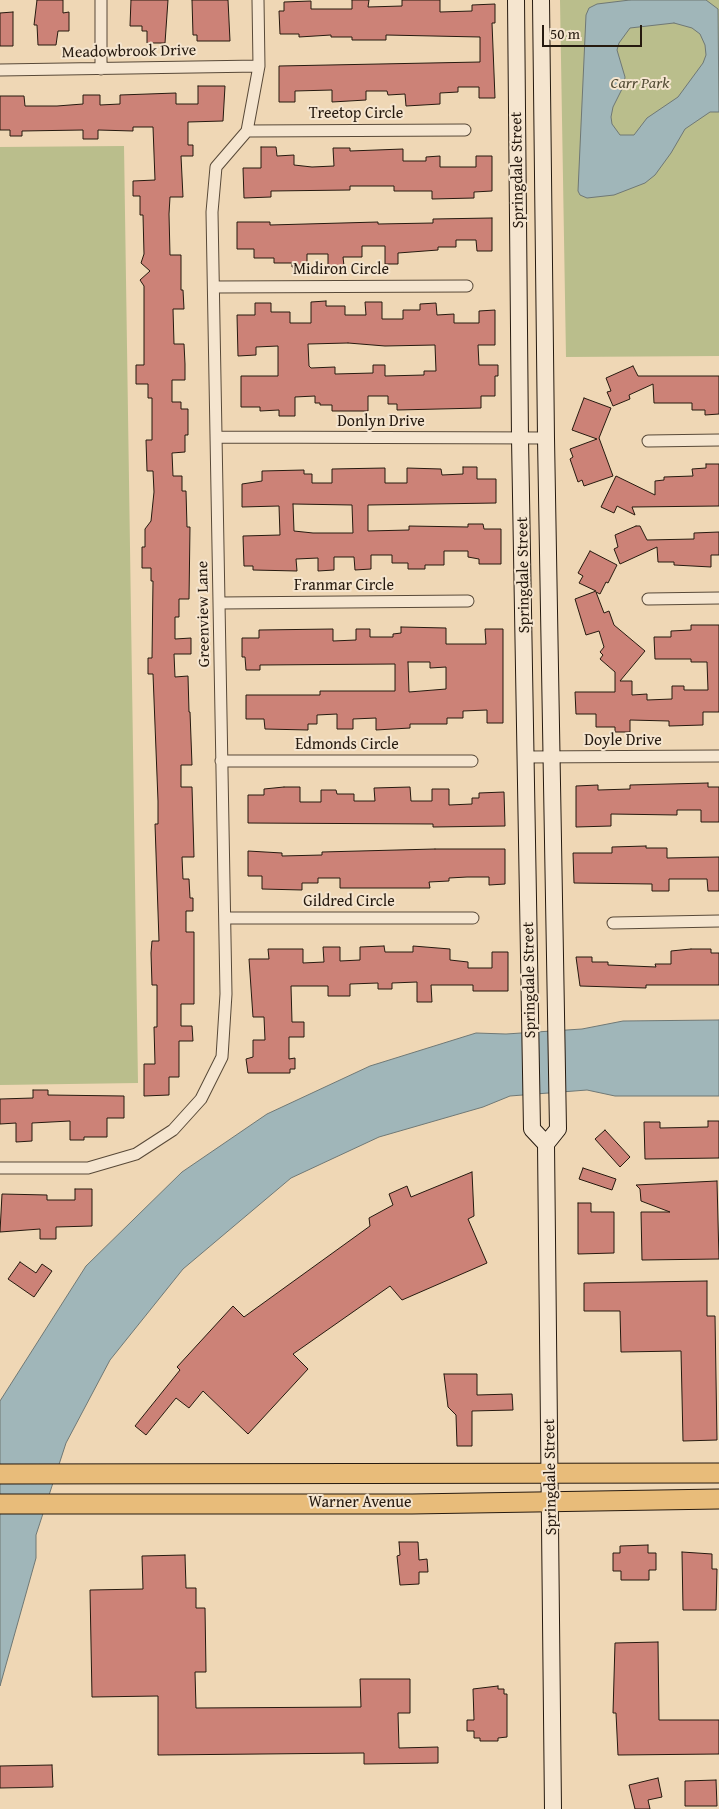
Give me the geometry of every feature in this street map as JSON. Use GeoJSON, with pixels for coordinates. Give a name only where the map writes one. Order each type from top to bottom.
{"type":"FeatureCollection","features":[{"type":"Feature","properties":{"kind":"main road","name":"Springdale Street"},"geometry":{"type":"LineString","coordinates":[[516,0],[520,438],[532,1128],[546,1144]]}},
{"type":"Feature","properties":{"kind":"main road","name":"Springdale Street"},"geometry":{"type":"LineString","coordinates":[[542,0],[546,438],[558,1129],[546,1144],[552,1501],[554,1809]]}},
{"type":"Feature","properties":{"kind":"main road","name":"Warner Avenue"},"geometry":{"type":"LineString","coordinates":[[0,1474],[719,1473]]}},
{"type":"Feature","properties":{"kind":"main road"},"geometry":{"type":"LineString","coordinates":[[207,1502],[208,1474]]}},
{"type":"Feature","properties":{"kind":"main road"},"geometry":{"type":"LineString","coordinates":[[46,1505],[77,1492],[106,1491],[117,1485],[117,1475]]}},
{"type":"Feature","properties":{"kind":"main road","name":"Warner Avenue"},"geometry":{"type":"LineString","coordinates":[[0,1504],[207,1502],[412,1504],[719,1499]]}},
{"type":"Feature","properties":{"kind":"street"},"geometry":{"type":"LineString","coordinates":[[101,0],[101,69]]}},
{"type":"Feature","properties":{"kind":"street"},"geometry":{"type":"LineString","coordinates":[[247,131],[259,66],[258,0]]}},
{"type":"Feature","properties":{"kind":"street","name":"Meadowbrook Drive"},"geometry":{"type":"LineString","coordinates":[[0,70],[259,66]]}},
{"type":"Feature","properties":{"kind":"street","name":"Treetop Circle"},"geometry":{"type":"LineString","coordinates":[[247,131],[465,130]]}},
{"type":"Feature","properties":{"kind":"street","name":"Greenview Lane"},"geometry":{"type":"LineString","coordinates":[[0,1168],[88,1168],[136,1154],[173,1130],[200,1099],[222,1057],[226,994],[212,212],[216,167],[247,131]]}},
{"type":"Feature","properties":{"kind":"street","name":"Midiron Circle"},"geometry":{"type":"LineString","coordinates":[[214,287],[467,286]]}},
{"type":"Feature","properties":{"kind":"street","name":"Donlyn Drive"},"geometry":{"type":"LineString","coordinates":[[217,437],[546,438]]}},
{"type":"Feature","properties":{"kind":"street"},"geometry":{"type":"LineString","coordinates":[[648,441],[719,440]]}},
{"type":"Feature","properties":{"kind":"street"},"geometry":{"type":"LineString","coordinates":[[648,599],[719,598]]}},
{"type":"Feature","properties":{"kind":"street","name":"Franmar Circle"},"geometry":{"type":"LineString","coordinates":[[220,603],[468,601]]}},
{"type":"Feature","properties":{"kind":"street","name":"Doyle Drive"},"geometry":{"type":"LineString","coordinates":[[526,757],[719,756]]}},
{"type":"Feature","properties":{"kind":"street","name":"Edmonds Circle"},"geometry":{"type":"LineString","coordinates":[[221,761],[472,761]]}},
{"type":"Feature","properties":{"kind":"street","name":"Gildred Circle"},"geometry":{"type":"LineString","coordinates":[[225,918],[473,918]]}},
{"type":"Feature","properties":{"kind":"street"},"geometry":{"type":"LineString","coordinates":[[613,923],[719,921]]}},
{"type":"Feature","properties":{"kind":"green space","name":"Carr Park"},"geometry":{"type":"Polygon","coordinates":[[[560,0],[719,0],[719,356],[566,357],[560,0]]]}},
{"type":"Feature","properties":{"kind":"green space"},"geometry":{"type":"Polygon","coordinates":[[[124,146],[138,1083],[0,1085],[0,147],[124,146]]]}},
{"type":"Feature","properties":{"kind":"water"},"geometry":{"type":"Polygon","coordinates":[[[630,0],[706,0],[718,9],[719,112],[710,112],[685,129],[655,175],[645,183],[614,195],[587,198],[580,195],[578,191],[586,15],[589,8],[597,4],[630,0]],[[674,23],[630,28],[619,43],[617,50],[625,77],[624,85],[613,107],[611,117],[612,124],[620,135],[634,135],[647,118],[678,97],[703,63],[706,55],[705,45],[700,34],[692,28],[674,23]]]}},
{"type":"Feature","properties":{"kind":"water"},"geometry":{"type":"Polygon","coordinates":[[[719,1020],[719,1096],[615,1096],[587,1090],[510,1096],[483,1107],[379,1137],[291,1178],[183,1269],[110,1360],[66,1443],[36,1535],[36,1558],[0,1686],[0,1401],[86,1266],[182,1172],[267,1114],[370,1066],[476,1033],[506,1034],[582,1029],[623,1021],[719,1020]]]}},
{"type":"Feature","properties":{"kind":"building"},"geometry":{"type":"Polygon","coordinates":[[[37,0],[63,0],[63,13],[69,12],[69,31],[58,31],[56,45],[38,45],[37,25],[34,25],[37,0]]]}},
{"type":"Feature","properties":{"kind":"building"},"geometry":{"type":"Polygon","coordinates":[[[131,0],[168,0],[165,43],[147,43],[147,31],[142,31],[142,26],[130,26],[131,0]]]}},
{"type":"Feature","properties":{"kind":"building"},"geometry":{"type":"Polygon","coordinates":[[[192,0],[228,0],[230,41],[197,41],[197,35],[193,35],[192,0]]]}},
{"type":"Feature","properties":{"kind":"building"},"geometry":{"type":"Polygon","coordinates":[[[352,0],[369,0],[368,7],[402,6],[402,0],[440,0],[440,12],[472,11],[472,5],[495,4],[495,23],[492,23],[495,98],[479,98],[479,87],[458,87],[458,92],[440,93],[440,104],[406,106],[405,94],[388,95],[387,91],[366,91],[366,100],[332,102],[332,90],[295,91],[295,102],[279,102],[279,66],[480,62],[480,37],[386,35],[386,40],[352,40],[352,37],[331,37],[331,35],[299,37],[299,34],[280,34],[279,11],[284,11],[284,2],[311,1],[311,9],[352,9],[352,0]]]}},
{"type":"Feature","properties":{"kind":"building"},"geometry":{"type":"Polygon","coordinates":[[[13,12],[13,46],[0,46],[0,13],[13,12]]]}},
{"type":"Feature","properties":{"kind":"building"},"geometry":{"type":"Polygon","coordinates":[[[198,86],[225,86],[223,121],[188,122],[188,145],[193,145],[193,156],[181,156],[183,197],[170,197],[169,214],[170,255],[181,255],[181,290],[183,290],[184,309],[173,309],[174,344],[184,344],[185,364],[185,380],[172,380],[172,402],[181,402],[181,409],[188,409],[188,435],[185,435],[185,452],[172,453],[173,476],[182,476],[182,491],[186,491],[187,527],[190,527],[189,599],[179,599],[179,617],[175,617],[175,639],[191,638],[191,654],[174,654],[175,677],[188,676],[190,712],[192,765],[181,765],[181,787],[192,787],[194,857],[182,857],[183,879],[189,879],[190,898],[193,898],[193,911],[186,911],[186,932],[194,932],[194,1004],[181,1004],[181,1026],[192,1026],[193,1041],[179,1041],[179,1077],[169,1077],[169,1095],[144,1096],[144,1064],[155,1064],[154,1027],[157,1027],[157,985],[152,985],[151,953],[152,941],[159,941],[155,824],[158,824],[158,801],[153,674],[148,674],[148,658],[152,658],[153,581],[151,581],[151,568],[142,568],[142,547],[145,547],[145,529],[151,521],[154,492],[153,471],[147,471],[146,440],[152,440],[152,398],[148,398],[148,384],[136,384],[136,365],[144,365],[144,286],[140,280],[150,271],[141,263],[144,254],[143,215],[140,215],[140,196],[133,196],[133,181],[155,180],[153,127],[133,127],[133,131],[98,130],[98,139],[83,139],[83,130],[22,131],[22,136],[10,136],[10,130],[0,130],[0,96],[24,96],[25,106],[57,106],[83,104],[83,95],[100,95],[100,105],[120,104],[120,95],[176,93],[176,104],[198,104],[198,86]]]}},
{"type":"Feature","properties":{"kind":"building"},"geometry":{"type":"Polygon","coordinates":[[[261,147],[276,147],[277,156],[294,155],[294,165],[312,167],[334,166],[333,148],[350,148],[350,151],[403,149],[403,161],[426,161],[426,157],[440,156],[440,167],[476,167],[476,156],[492,156],[492,191],[474,192],[474,198],[432,199],[432,191],[394,191],[394,186],[350,186],[350,190],[271,191],[271,197],[244,198],[243,168],[261,168],[261,147]]]}},
{"type":"Feature","properties":{"kind":"building"},"geometry":{"type":"Polygon","coordinates":[[[492,218],[492,251],[477,251],[476,240],[456,240],[456,247],[438,247],[438,250],[398,253],[398,264],[385,264],[385,246],[362,246],[362,257],[343,257],[344,266],[328,266],[328,254],[307,254],[307,267],[292,267],[292,263],[274,263],[274,258],[254,258],[254,249],[237,249],[237,222],[270,222],[270,225],[378,222],[378,224],[433,223],[433,219],[492,218]]]}},
{"type":"Feature","properties":{"kind":"building"},"geometry":{"type":"Polygon","coordinates":[[[326,301],[326,306],[345,306],[345,315],[366,315],[365,302],[382,302],[382,319],[403,319],[403,310],[420,310],[420,304],[436,303],[437,315],[454,314],[454,323],[479,323],[479,311],[495,310],[495,345],[478,345],[479,365],[498,365],[498,376],[495,376],[495,396],[481,396],[481,408],[397,410],[397,404],[388,404],[388,396],[368,396],[368,411],[332,411],[332,405],[315,403],[315,396],[295,397],[295,416],[279,416],[279,410],[260,411],[260,407],[241,407],[241,376],[278,376],[278,346],[256,347],[256,355],[238,356],[237,315],[255,315],[255,303],[271,303],[271,312],[290,312],[290,323],[311,323],[311,302],[326,301]],[[348,343],[308,344],[309,366],[311,368],[335,367],[335,374],[373,373],[373,365],[385,365],[385,376],[424,375],[424,371],[436,371],[435,345],[385,346],[348,343]]]}},
{"type":"Feature","properties":{"kind":"building"},"geometry":{"type":"Polygon","coordinates":[[[633,366],[638,376],[719,376],[719,414],[705,415],[705,410],[692,410],[692,403],[654,403],[653,384],[629,395],[630,399],[613,406],[607,392],[611,391],[606,378],[633,366]]]}},
{"type":"Feature","properties":{"kind":"building"},"geometry":{"type":"Polygon","coordinates":[[[584,398],[611,408],[599,438],[613,476],[584,486],[582,480],[578,482],[570,459],[573,457],[570,449],[597,439],[572,430],[584,398]]]}},
{"type":"Feature","properties":{"kind":"building"},"geometry":{"type":"Polygon","coordinates":[[[706,464],[719,464],[719,506],[632,507],[635,515],[617,506],[614,513],[601,507],[616,476],[655,495],[655,481],[664,480],[664,477],[693,476],[692,469],[706,468],[706,464]]]}},
{"type":"Feature","properties":{"kind":"building"},"geometry":{"type":"Polygon","coordinates":[[[463,467],[477,467],[477,479],[496,479],[496,503],[368,505],[368,531],[409,530],[409,526],[468,527],[468,524],[483,524],[484,529],[501,529],[501,564],[479,564],[479,559],[468,557],[468,551],[444,551],[444,565],[425,565],[425,569],[408,569],[408,563],[392,563],[392,555],[371,555],[371,569],[355,570],[354,557],[334,557],[334,570],[318,571],[318,558],[296,559],[297,571],[253,570],[253,566],[244,566],[243,536],[280,535],[279,506],[242,507],[242,484],[262,481],[262,471],[304,470],[304,474],[312,474],[312,483],[332,483],[332,469],[385,468],[385,483],[407,483],[407,468],[441,469],[442,475],[463,474],[463,467]],[[293,504],[294,531],[353,533],[352,505],[293,504]]]}},
{"type":"Feature","properties":{"kind":"building"},"geometry":{"type":"Polygon","coordinates":[[[640,526],[647,540],[694,539],[694,533],[719,532],[719,555],[711,555],[711,567],[674,565],[674,562],[658,562],[657,547],[620,564],[614,549],[618,547],[615,535],[640,526]]]}},
{"type":"Feature","properties":{"kind":"building"},"geometry":{"type":"Polygon","coordinates":[[[590,551],[617,565],[600,594],[596,592],[604,613],[609,611],[614,625],[645,651],[620,681],[632,681],[632,695],[647,694],[647,700],[672,699],[672,686],[684,686],[684,690],[708,690],[707,662],[691,662],[691,659],[655,659],[654,637],[671,637],[671,631],[691,630],[691,625],[719,625],[719,712],[703,712],[703,725],[669,726],[669,721],[630,720],[630,732],[615,732],[615,727],[596,727],[596,714],[576,714],[575,692],[615,692],[615,672],[600,659],[603,655],[600,652],[604,647],[599,631],[586,635],[575,599],[596,591],[579,583],[583,576],[578,573],[590,551]]]}},
{"type":"Feature","properties":{"kind":"building"},"geometry":{"type":"Polygon","coordinates":[[[401,627],[446,628],[446,644],[486,644],[485,629],[503,629],[503,723],[487,723],[487,710],[463,711],[463,718],[447,718],[447,724],[410,724],[410,728],[376,730],[376,718],[353,719],[353,729],[337,729],[337,714],[317,715],[317,724],[308,724],[308,730],[265,729],[264,719],[246,719],[246,695],[320,695],[320,691],[395,691],[395,664],[260,665],[260,670],[246,670],[245,657],[242,657],[242,638],[259,638],[259,630],[333,629],[333,641],[356,640],[356,629],[370,629],[370,637],[393,637],[393,634],[401,633],[401,627]],[[408,662],[409,692],[446,689],[446,667],[430,668],[430,662],[408,662]]]}},
{"type":"Feature","properties":{"kind":"building"},"geometry":{"type":"Polygon","coordinates":[[[708,783],[708,787],[719,787],[719,822],[701,822],[701,810],[677,810],[677,815],[611,814],[611,826],[576,827],[576,786],[598,785],[598,790],[630,789],[630,785],[708,783]]]}},
{"type":"Feature","properties":{"kind":"building"},"geometry":{"type":"Polygon","coordinates":[[[300,787],[300,802],[321,802],[321,790],[336,790],[337,794],[354,794],[354,801],[375,801],[374,788],[410,787],[411,801],[432,801],[432,789],[449,789],[449,805],[472,804],[472,798],[479,798],[479,793],[504,792],[505,826],[433,827],[433,824],[248,823],[248,795],[264,795],[264,789],[300,787]]]}},
{"type":"Feature","properties":{"kind":"building"},"geometry":{"type":"Polygon","coordinates":[[[646,846],[646,848],[667,848],[667,858],[719,857],[719,891],[708,891],[707,879],[669,879],[669,891],[652,891],[652,884],[574,883],[573,853],[612,853],[612,847],[646,846]]]}},
{"type":"Feature","properties":{"kind":"building"},"geometry":{"type":"Polygon","coordinates":[[[505,849],[505,884],[489,885],[489,877],[467,877],[449,878],[449,881],[429,882],[430,888],[340,888],[340,878],[318,878],[318,883],[302,883],[302,890],[262,889],[262,876],[248,876],[248,851],[282,853],[282,856],[322,855],[322,852],[505,849]]]}},
{"type":"Feature","properties":{"kind":"building"},"geometry":{"type":"Polygon","coordinates":[[[384,946],[385,952],[413,952],[413,946],[450,949],[450,960],[468,962],[468,968],[492,968],[492,952],[508,952],[508,991],[473,991],[473,985],[431,985],[432,1002],[417,1002],[417,982],[392,983],[392,989],[378,989],[378,983],[350,984],[350,996],[328,996],[328,986],[291,986],[292,1022],[304,1022],[304,1037],[289,1037],[289,1059],[295,1058],[295,1069],[290,1069],[290,1073],[248,1073],[246,1059],[253,1057],[253,1040],[265,1040],[264,1017],[253,1017],[249,959],[269,959],[268,949],[303,949],[303,963],[324,962],[323,947],[340,947],[340,961],[360,960],[360,947],[384,946]]]}},
{"type":"Feature","properties":{"kind":"building"},"geometry":{"type":"Polygon","coordinates":[[[711,949],[711,953],[719,953],[719,985],[646,985],[646,988],[580,986],[576,957],[592,957],[592,962],[608,962],[608,965],[656,967],[655,964],[671,964],[671,951],[711,949]]]}},
{"type":"Feature","properties":{"kind":"building"},"geometry":{"type":"Polygon","coordinates":[[[33,1090],[48,1090],[48,1095],[124,1096],[124,1118],[107,1118],[107,1137],[84,1137],[84,1140],[70,1140],[70,1121],[32,1123],[32,1141],[16,1142],[16,1123],[0,1124],[0,1099],[33,1098],[33,1090]]]}},
{"type":"Feature","properties":{"kind":"building"},"geometry":{"type":"Polygon","coordinates":[[[708,1121],[719,1121],[719,1158],[645,1159],[644,1122],[660,1122],[660,1128],[708,1127],[708,1121]]]}},
{"type":"Feature","properties":{"kind":"building"},"geometry":{"type":"Polygon","coordinates":[[[605,1130],[630,1157],[620,1167],[595,1139],[605,1130]]]}},
{"type":"Feature","properties":{"kind":"building"},"geometry":{"type":"Polygon","coordinates":[[[583,1168],[616,1179],[612,1190],[579,1179],[583,1168]]]}},
{"type":"Feature","properties":{"kind":"building"},"geometry":{"type":"Polygon","coordinates":[[[472,1172],[474,1216],[468,1219],[487,1263],[402,1300],[390,1286],[293,1354],[308,1369],[248,1434],[203,1391],[189,1408],[176,1398],[146,1435],[135,1426],[180,1370],[177,1367],[233,1306],[244,1317],[370,1226],[369,1218],[393,1205],[389,1194],[407,1186],[411,1197],[472,1172]]]}},
{"type":"Feature","properties":{"kind":"building"},"geometry":{"type":"Polygon","coordinates":[[[717,1181],[719,1259],[642,1260],[641,1212],[670,1212],[641,1201],[640,1189],[636,1185],[717,1181]]]}},
{"type":"Feature","properties":{"kind":"building"},"geometry":{"type":"Polygon","coordinates":[[[75,1189],[92,1189],[92,1226],[56,1227],[56,1239],[40,1239],[40,1229],[0,1232],[2,1194],[47,1195],[47,1200],[75,1200],[75,1189]]]}},
{"type":"Feature","properties":{"kind":"building"},"geometry":{"type":"Polygon","coordinates":[[[578,1203],[591,1203],[591,1212],[614,1212],[614,1253],[578,1254],[578,1203]]]}},
{"type":"Feature","properties":{"kind":"building"},"geometry":{"type":"Polygon","coordinates":[[[20,1262],[36,1273],[42,1264],[52,1271],[34,1297],[8,1279],[20,1262]]]}},
{"type":"Feature","properties":{"kind":"building"},"geometry":{"type":"Polygon","coordinates":[[[707,1281],[707,1316],[715,1316],[717,1440],[683,1441],[681,1351],[621,1352],[620,1311],[584,1311],[584,1283],[707,1281]]]}},
{"type":"Feature","properties":{"kind":"building"},"geometry":{"type":"Polygon","coordinates":[[[444,1374],[477,1374],[477,1395],[512,1394],[513,1410],[472,1411],[472,1446],[457,1446],[456,1415],[448,1407],[444,1374]]]}},
{"type":"Feature","properties":{"kind":"building"},"geometry":{"type":"Polygon","coordinates":[[[399,1542],[418,1542],[419,1560],[427,1559],[428,1572],[419,1572],[419,1584],[400,1585],[397,1556],[400,1555],[399,1542]]]}},
{"type":"Feature","properties":{"kind":"building"},"geometry":{"type":"Polygon","coordinates":[[[648,1545],[648,1553],[656,1553],[656,1570],[649,1570],[649,1580],[621,1580],[621,1571],[613,1571],[613,1553],[620,1553],[620,1546],[648,1545]]]}},
{"type":"Feature","properties":{"kind":"building"},"geometry":{"type":"Polygon","coordinates":[[[682,1552],[712,1554],[712,1569],[717,1569],[716,1610],[683,1610],[682,1552]]]}},
{"type":"Feature","properties":{"kind":"building"},"geometry":{"type":"Polygon","coordinates":[[[185,1555],[186,1588],[196,1588],[196,1608],[205,1608],[206,1672],[195,1672],[196,1708],[361,1707],[360,1679],[410,1679],[410,1713],[398,1713],[399,1748],[438,1747],[438,1763],[364,1764],[364,1753],[158,1755],[158,1696],[92,1697],[90,1590],[143,1589],[142,1556],[185,1555]]]}},
{"type":"Feature","properties":{"kind":"building"},"geometry":{"type":"Polygon","coordinates":[[[658,1642],[659,1720],[719,1720],[719,1754],[618,1755],[616,1713],[613,1713],[615,1643],[658,1642]]]}},
{"type":"Feature","properties":{"kind":"building"},"geometry":{"type":"Polygon","coordinates":[[[498,1686],[498,1689],[504,1689],[504,1694],[507,1694],[507,1737],[498,1738],[498,1741],[480,1741],[480,1738],[474,1738],[474,1731],[467,1731],[467,1720],[474,1720],[473,1689],[498,1686]]]}},
{"type":"Feature","properties":{"kind":"building"},"geometry":{"type":"Polygon","coordinates":[[[52,1765],[53,1787],[0,1788],[0,1766],[52,1765]]]}},
{"type":"Feature","properties":{"kind":"building"},"geometry":{"type":"Polygon","coordinates":[[[658,1778],[662,1797],[648,1800],[650,1809],[635,1809],[629,1785],[658,1778]]]}},
{"type":"Feature","properties":{"kind":"building"},"geometry":{"type":"Polygon","coordinates":[[[716,1780],[717,1806],[685,1806],[685,1781],[716,1780]]]}}]}
